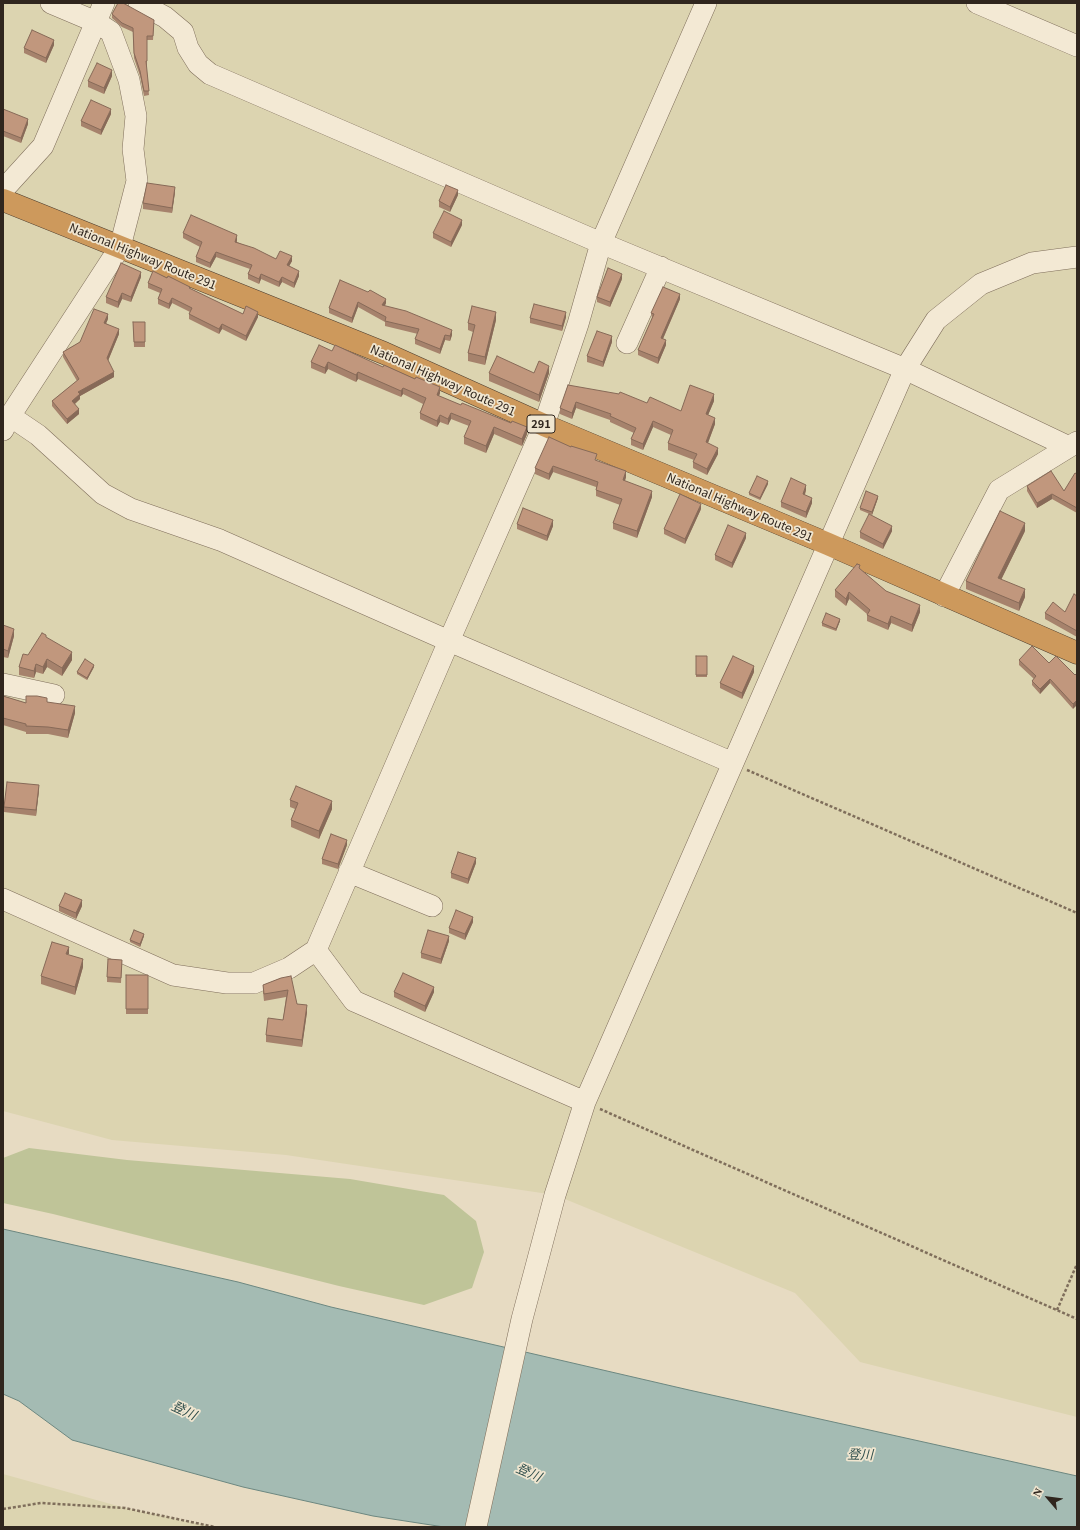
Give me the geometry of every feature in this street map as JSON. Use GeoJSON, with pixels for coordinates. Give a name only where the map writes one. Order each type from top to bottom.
{"type":"FeatureCollection","features":[{"type":"Feature","properties":{"kind":"highway","name":"National Highway Route 291"},"geometry":{"type":"LineString","coordinates":[[3,200],[384,353],[544,425],[828,544],[1077,653]]}},
{"type":"Feature","properties":{"kind":"street"},"geometry":{"type":"LineString","coordinates":[[51,3],[96,22],[111,32],[130,80],[136,116],[133,149],[137,181],[120,247],[7,423],[38,435],[103,494],[131,509],[220,540],[449,641],[733,763]]}},
{"type":"Feature","properties":{"kind":"street"},"geometry":{"type":"LineString","coordinates":[[3,190],[43,146],[104,3]]}},
{"type":"Feature","properties":{"kind":"street"},"geometry":{"type":"LineString","coordinates":[[139,3],[164,17],[183,32],[188,48],[198,64],[210,74],[601,243],[905,369],[1073,445]]}},
{"type":"Feature","properties":{"kind":"street"},"geometry":{"type":"LineString","coordinates":[[3,899],[173,975],[226,983],[254,982],[289,968],[316,950],[544,425],[578,324],[601,243],[706,3]]}},
{"type":"Feature","properties":{"kind":"street"},"geometry":{"type":"LineString","coordinates":[[977,3],[1077,46]]}},
{"type":"Feature","properties":{"kind":"street"},"geometry":{"type":"LineString","coordinates":[[476,1527],[522,1318],[555,1195],[585,1102],[905,369],[936,320],[981,284],[1032,263],[1077,257]]}},
{"type":"Feature","properties":{"kind":"street"},"geometry":{"type":"LineString","coordinates":[[627,343],[661,267]]}},
{"type":"Feature","properties":{"kind":"street"},"geometry":{"type":"LineString","coordinates":[[944,596],[999,490],[1073,445]]}},
{"type":"Feature","properties":{"kind":"street"},"geometry":{"type":"LineString","coordinates":[[3,684],[54,695]]}},
{"type":"Feature","properties":{"kind":"street"},"geometry":{"type":"LineString","coordinates":[[349,872],[432,906]]}},
{"type":"Feature","properties":{"kind":"street"},"geometry":{"type":"LineString","coordinates":[[316,950],[354,1002],[585,1102]]}},
{"type":"Feature","properties":{"kind":"path"},"geometry":{"type":"LineString","coordinates":[[733,763],[1077,913]]}},
{"type":"Feature","properties":{"kind":"path"},"geometry":{"type":"LineString","coordinates":[[585,1102],[1077,1319]]}},
{"type":"Feature","properties":{"kind":"path"},"geometry":{"type":"LineString","coordinates":[[1057,1310],[1077,1264]]}},
{"type":"Feature","properties":{"kind":"path"},"geometry":{"type":"LineString","coordinates":[[3,1509],[41,1503],[126,1508],[215,1527]]}},
{"type":"Feature","properties":{"kind":"shaded area"},"geometry":{"type":"Polygon","coordinates":[[[3,3],[1077,3],[1077,1417],[860,1362],[795,1293],[555,1195],[286,1155],[112,1140],[3,1111],[3,3]]]}},
{"type":"Feature","properties":{"kind":"shaded area"},"geometry":{"type":"Polygon","coordinates":[[[3,1474],[125,1508],[215,1527],[3,1527],[3,1474]]]}},
{"type":"Feature","properties":{"kind":"green space"},"geometry":{"type":"Polygon","coordinates":[[[29,1148],[127,1160],[350,1179],[444,1195],[476,1221],[484,1252],[472,1288],[424,1305],[339,1286],[53,1214],[3,1203],[3,1158],[29,1148]]]}},
{"type":"Feature","properties":{"kind":"water","name":"登川"},"geometry":{"type":"Polygon","coordinates":[[[3,1229],[238,1282],[331,1307],[689,1390],[1077,1476],[1077,1527],[444,1527],[373,1516],[243,1487],[72,1440],[19,1401],[3,1394],[3,1229]]]}},
{"type":"Feature","properties":{"kind":"building"},"geometry":{"type":"Polygon","coordinates":[[[118,3],[123,3],[154,20],[153,36],[147,36],[146,61],[149,91],[144,91],[140,71],[134,53],[133,28],[122,23],[112,14],[118,3]]]}},
{"type":"Feature","properties":{"kind":"building"},"geometry":{"type":"Polygon","coordinates":[[[32,30],[54,40],[46,58],[24,48],[32,30]]]}},
{"type":"Feature","properties":{"kind":"building"},"geometry":{"type":"Polygon","coordinates":[[[97,63],[112,70],[104,88],[88,81],[97,63]]]}},
{"type":"Feature","properties":{"kind":"building"},"geometry":{"type":"Polygon","coordinates":[[[91,100],[111,109],[101,130],[81,121],[91,100]]]}},
{"type":"Feature","properties":{"kind":"building"},"geometry":{"type":"Polygon","coordinates":[[[3,109],[28,119],[21,138],[3,131],[3,109]]]}},
{"type":"Feature","properties":{"kind":"building"},"geometry":{"type":"Polygon","coordinates":[[[147,183],[175,187],[172,208],[143,203],[147,183]]]}},
{"type":"Feature","properties":{"kind":"building"},"geometry":{"type":"Polygon","coordinates":[[[446,185],[458,190],[450,207],[439,201],[446,185]]]}},
{"type":"Feature","properties":{"kind":"building"},"geometry":{"type":"Polygon","coordinates":[[[444,211],[462,220],[451,242],[433,233],[444,211]]]}},
{"type":"Feature","properties":{"kind":"building"},"geometry":{"type":"Polygon","coordinates":[[[191,215],[237,235],[235,242],[254,248],[276,259],[280,251],[292,256],[287,265],[299,271],[294,283],[282,277],[279,282],[261,274],[259,279],[248,274],[252,265],[216,252],[210,263],[196,257],[202,242],[183,233],[191,215]]]}},
{"type":"Feature","properties":{"kind":"building"},"geometry":{"type":"Polygon","coordinates":[[[121,263],[141,272],[131,297],[122,293],[118,302],[106,297],[121,263]]]}},
{"type":"Feature","properties":{"kind":"building"},"geometry":{"type":"Polygon","coordinates":[[[608,268],[622,274],[610,302],[597,297],[608,268]]]}},
{"type":"Feature","properties":{"kind":"building"},"geometry":{"type":"Polygon","coordinates":[[[153,271],[167,278],[168,276],[190,287],[189,288],[243,314],[246,306],[258,312],[246,336],[222,324],[219,329],[189,314],[192,308],[172,298],[169,304],[158,299],[162,289],[148,283],[153,271]]]}},
{"type":"Feature","properties":{"kind":"building"},"geometry":{"type":"Polygon","coordinates":[[[340,280],[368,292],[370,290],[386,299],[382,305],[406,311],[452,330],[450,336],[445,335],[440,349],[415,339],[419,329],[385,321],[386,317],[358,302],[352,318],[329,308],[340,280]]]}},
{"type":"Feature","properties":{"kind":"building"},"geometry":{"type":"Polygon","coordinates":[[[663,287],[680,294],[661,338],[666,340],[658,358],[638,350],[654,314],[651,313],[663,287]]]}},
{"type":"Feature","properties":{"kind":"building"},"geometry":{"type":"Polygon","coordinates":[[[534,304],[566,312],[562,326],[530,318],[534,304]]]}},
{"type":"Feature","properties":{"kind":"building"},"geometry":{"type":"Polygon","coordinates":[[[472,306],[496,312],[485,357],[468,353],[475,325],[468,323],[472,306]]]}},
{"type":"Feature","properties":{"kind":"building"},"geometry":{"type":"Polygon","coordinates":[[[94,309],[108,314],[104,323],[119,329],[107,358],[114,372],[78,392],[80,394],[72,401],[79,409],[67,419],[52,401],[79,379],[63,352],[80,342],[94,309]]]}},
{"type":"Feature","properties":{"kind":"building"},"geometry":{"type":"Polygon","coordinates":[[[133,322],[145,322],[145,342],[134,342],[133,322]]]}},
{"type":"Feature","properties":{"kind":"building"},"geometry":{"type":"Polygon","coordinates":[[[597,331],[612,336],[603,362],[587,356],[597,331]]]}},
{"type":"Feature","properties":{"kind":"building"},"geometry":{"type":"Polygon","coordinates":[[[319,345],[332,351],[335,345],[383,367],[384,365],[415,379],[416,377],[440,387],[437,395],[461,405],[462,403],[511,423],[512,421],[527,427],[522,439],[494,427],[486,446],[464,437],[471,421],[451,413],[448,419],[440,415],[437,421],[420,413],[426,398],[403,388],[401,391],[358,372],[356,375],[328,362],[325,368],[311,362],[319,345]]]}},
{"type":"Feature","properties":{"kind":"building"},"geometry":{"type":"Polygon","coordinates":[[[497,356],[534,373],[539,361],[549,366],[539,395],[489,373],[497,356]]]}},
{"type":"Feature","properties":{"kind":"building"},"geometry":{"type":"Polygon","coordinates":[[[568,385],[619,394],[620,392],[647,403],[650,397],[681,411],[690,385],[714,394],[706,414],[715,418],[706,442],[718,448],[707,469],[693,462],[697,454],[668,443],[673,430],[653,421],[643,444],[631,439],[636,428],[610,416],[611,414],[576,402],[572,413],[560,408],[568,385]]]}},
{"type":"Feature","properties":{"kind":"building"},"geometry":{"type":"Polygon","coordinates":[[[549,437],[571,447],[597,454],[595,460],[626,471],[623,480],[652,491],[637,531],[613,523],[622,499],[596,490],[598,482],[553,466],[549,474],[535,468],[549,437]]]}},
{"type":"Feature","properties":{"kind":"building"},"geometry":{"type":"Polygon","coordinates":[[[1051,471],[1064,491],[1075,473],[1077,474],[1077,508],[1052,494],[1037,503],[1027,486],[1051,471]]]}},
{"type":"Feature","properties":{"kind":"building"},"geometry":{"type":"Polygon","coordinates":[[[757,476],[768,481],[760,498],[749,493],[757,476]]]}},
{"type":"Feature","properties":{"kind":"building"},"geometry":{"type":"Polygon","coordinates":[[[791,478],[806,485],[803,494],[812,498],[806,512],[781,502],[791,478]]]}},
{"type":"Feature","properties":{"kind":"building"},"geometry":{"type":"Polygon","coordinates":[[[866,491],[878,496],[872,512],[860,508],[866,491]]]}},
{"type":"Feature","properties":{"kind":"building"},"geometry":{"type":"Polygon","coordinates":[[[680,494],[701,504],[685,539],[664,529],[680,494]]]}},
{"type":"Feature","properties":{"kind":"building"},"geometry":{"type":"Polygon","coordinates":[[[523,508],[553,520],[547,536],[517,524],[523,508]]]}},
{"type":"Feature","properties":{"kind":"building"},"geometry":{"type":"Polygon","coordinates":[[[1000,511],[1025,523],[998,578],[1025,589],[1019,603],[966,581],[1000,511]]]}},
{"type":"Feature","properties":{"kind":"building"},"geometry":{"type":"Polygon","coordinates":[[[869,514],[892,526],[883,544],[860,532],[869,514]]]}},
{"type":"Feature","properties":{"kind":"building"},"geometry":{"type":"Polygon","coordinates":[[[728,525],[746,533],[732,563],[715,555],[728,525]]]}},
{"type":"Feature","properties":{"kind":"building"},"geometry":{"type":"Polygon","coordinates":[[[857,564],[860,565],[859,568],[886,591],[920,605],[912,625],[891,616],[888,624],[867,615],[870,610],[849,592],[846,599],[835,590],[857,564]]]}},
{"type":"Feature","properties":{"kind":"building"},"geometry":{"type":"Polygon","coordinates":[[[1074,594],[1077,596],[1077,631],[1045,613],[1053,602],[1065,612],[1074,594]]]}},
{"type":"Feature","properties":{"kind":"building"},"geometry":{"type":"Polygon","coordinates":[[[826,613],[840,619],[836,629],[822,623],[826,613]]]}},
{"type":"Feature","properties":{"kind":"building"},"geometry":{"type":"Polygon","coordinates":[[[3,625],[14,629],[8,651],[3,649],[3,625]]]}},
{"type":"Feature","properties":{"kind":"building"},"geometry":{"type":"Polygon","coordinates":[[[42,633],[46,635],[46,637],[72,652],[62,668],[47,659],[43,667],[36,664],[34,671],[19,667],[23,654],[28,655],[42,633]]]}},
{"type":"Feature","properties":{"kind":"building"},"geometry":{"type":"Polygon","coordinates":[[[1032,646],[1049,663],[1056,656],[1075,675],[1077,673],[1077,700],[1073,704],[1050,679],[1040,689],[1032,681],[1036,676],[1019,660],[1032,646]]]}},
{"type":"Feature","properties":{"kind":"building"},"geometry":{"type":"Polygon","coordinates":[[[696,656],[707,656],[707,675],[696,675],[696,656]]]}},
{"type":"Feature","properties":{"kind":"building"},"geometry":{"type":"Polygon","coordinates":[[[733,656],[754,666],[742,693],[720,683],[733,656]]]}},
{"type":"Feature","properties":{"kind":"building"},"geometry":{"type":"Polygon","coordinates":[[[85,659],[94,665],[87,678],[77,672],[85,659]]]}},
{"type":"Feature","properties":{"kind":"building"},"geometry":{"type":"Polygon","coordinates":[[[3,696],[26,703],[26,696],[37,696],[47,698],[47,702],[75,706],[68,730],[26,726],[26,724],[3,718],[3,696]]]}},
{"type":"Feature","properties":{"kind":"building"},"geometry":{"type":"Polygon","coordinates":[[[7,782],[39,785],[36,810],[4,807],[7,782]]]}},
{"type":"Feature","properties":{"kind":"building"},"geometry":{"type":"Polygon","coordinates":[[[296,786],[332,801],[319,831],[291,820],[298,803],[290,800],[296,786]]]}},
{"type":"Feature","properties":{"kind":"building"},"geometry":{"type":"Polygon","coordinates":[[[331,834],[347,840],[338,864],[322,859],[331,834]]]}},
{"type":"Feature","properties":{"kind":"building"},"geometry":{"type":"Polygon","coordinates":[[[458,852],[476,858],[468,879],[451,873],[458,852]]]}},
{"type":"Feature","properties":{"kind":"building"},"geometry":{"type":"Polygon","coordinates":[[[65,893],[82,900],[76,913],[59,906],[65,893]]]}},
{"type":"Feature","properties":{"kind":"building"},"geometry":{"type":"Polygon","coordinates":[[[456,910],[473,917],[465,934],[449,928],[456,910]]]}},
{"type":"Feature","properties":{"kind":"building"},"geometry":{"type":"Polygon","coordinates":[[[134,930],[144,934],[140,944],[130,940],[134,930]]]}},
{"type":"Feature","properties":{"kind":"building"},"geometry":{"type":"Polygon","coordinates":[[[428,930],[449,936],[441,959],[421,953],[428,930]]]}},
{"type":"Feature","properties":{"kind":"building"},"geometry":{"type":"Polygon","coordinates":[[[52,942],[69,947],[66,954],[83,959],[75,987],[41,976],[52,942]]]}},
{"type":"Feature","properties":{"kind":"building"},"geometry":{"type":"Polygon","coordinates":[[[108,959],[122,960],[121,978],[107,977],[108,959]]]}},
{"type":"Feature","properties":{"kind":"building"},"geometry":{"type":"Polygon","coordinates":[[[403,973],[434,987],[425,1006],[394,992],[403,973]]]}},
{"type":"Feature","properties":{"kind":"building"},"geometry":{"type":"Polygon","coordinates":[[[126,975],[148,975],[148,1009],[126,1009],[126,975]]]}},
{"type":"Feature","properties":{"kind":"building"},"geometry":{"type":"Polygon","coordinates":[[[291,976],[297,1004],[307,1005],[302,1040],[266,1035],[268,1018],[283,1020],[288,990],[264,994],[263,985],[291,976]]]}}]}
